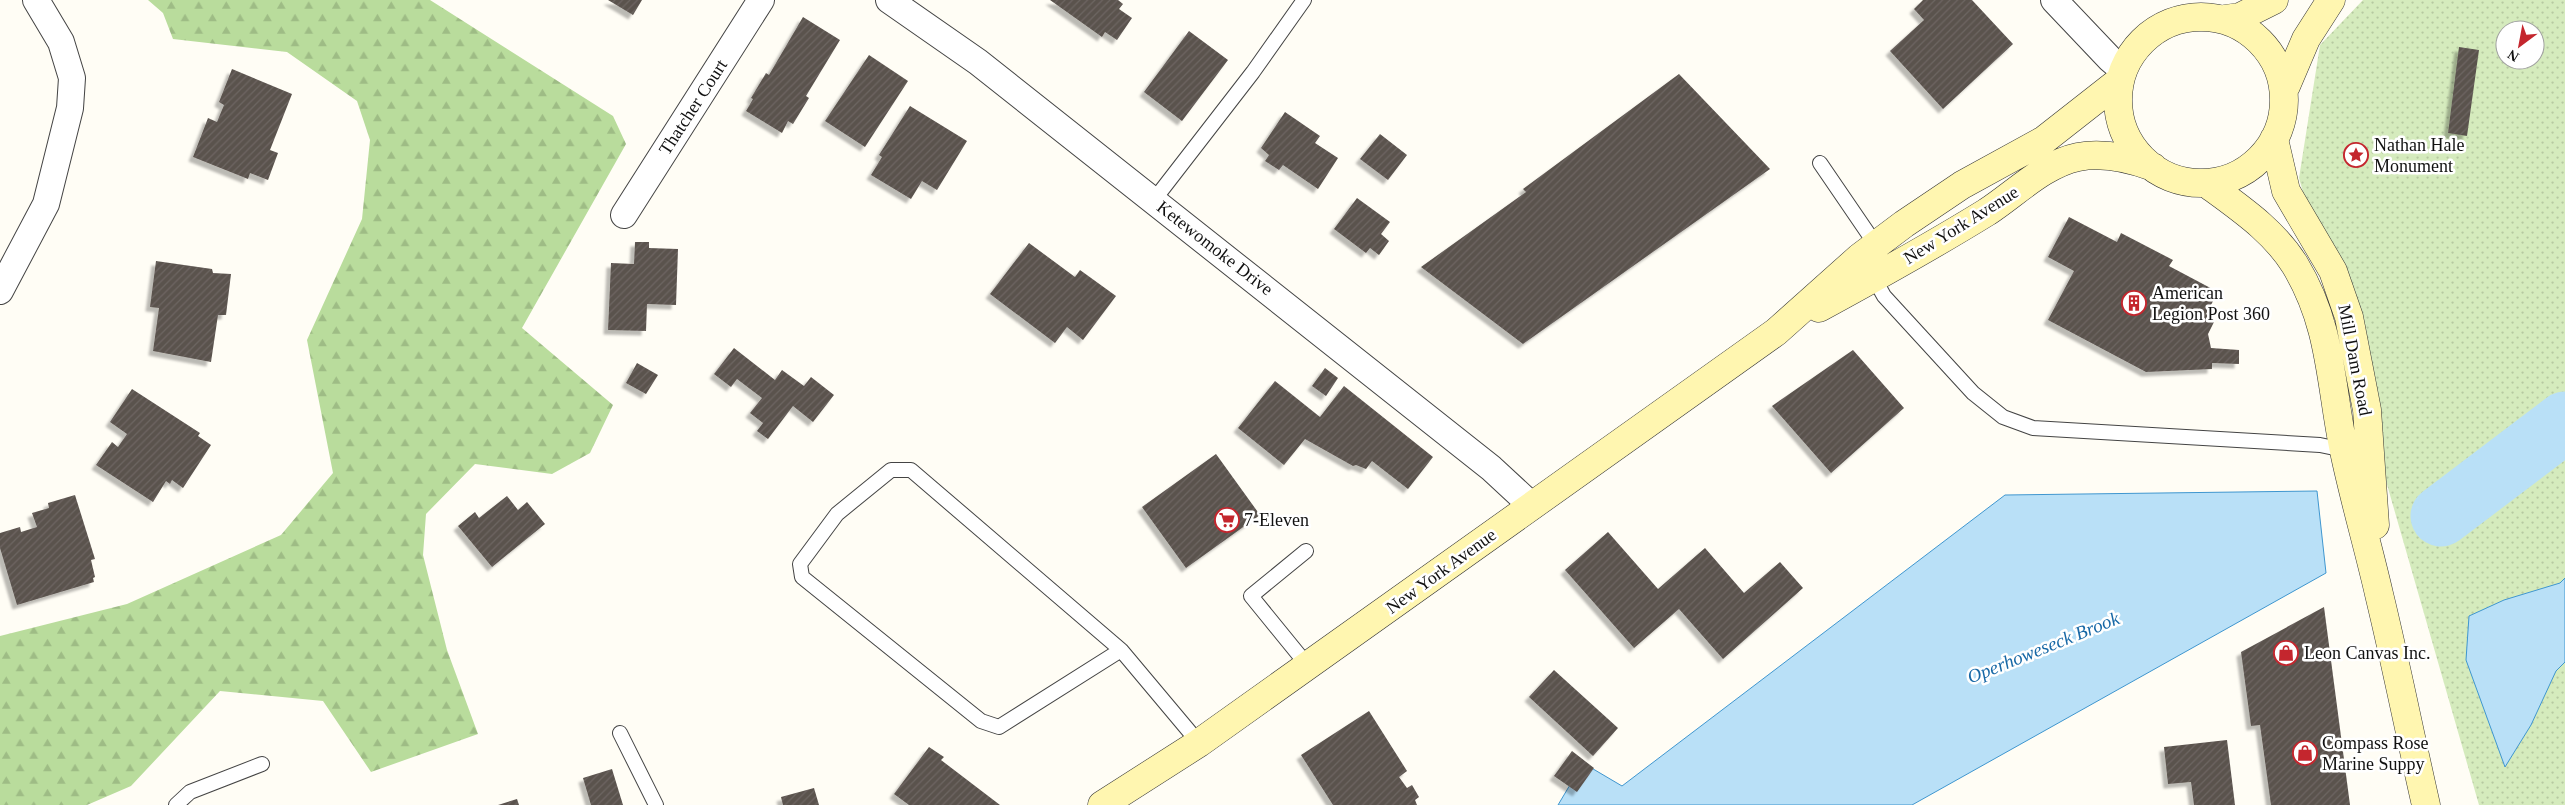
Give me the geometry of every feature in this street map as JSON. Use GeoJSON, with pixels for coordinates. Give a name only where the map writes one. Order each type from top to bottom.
{"type":"FeatureCollection","features":[{"type":"Feature","properties":{"kind":"street"},"geometry":{"type":"LineString","coordinates":[[0,291],[46,204],[70,108],[72,78],[61,42],[36,0]]}},
{"type":"Feature","properties":{"kind":"street","name":"Thatcher Court"},"geometry":{"type":"LineString","coordinates":[[624,215],[761,0]]}},
{"type":"Feature","properties":{"kind":"street","name":"Ketewomoke Drive"},"geometry":{"type":"LineString","coordinates":[[889,0],[978,62],[1154,200],[1491,468],[1532,506]]}},
{"type":"Feature","properties":{"kind":"street"},"geometry":{"type":"LineString","coordinates":[[2054,0],[2110,60],[2120,76]]}},
{"type":"Feature","properties":{"kind":"street"},"geometry":{"type":"LineString","coordinates":[[2274,0],[2240,17],[2226,19],[2192,17],[2163,27],[2138,45],[2120,76],[2118,111],[2122,123],[2138,153],[2154,168],[2179,180],[2210,186],[2228,181],[2250,168],[2267,152],[2281,119],[2286,86],[2306,39],[2331,0]]}},
{"type":"Feature","properties":{"kind":"street"},"geometry":{"type":"LineString","coordinates":[[2226,19],[2264,44],[2273,56],[2286,86]]}},
{"type":"Feature","properties":{"kind":"street","name":"New York Avenue"},"geometry":{"type":"LineString","coordinates":[[1102,805],[1199,743],[1776,332],[1876,245],[1962,185],[2044,140],[2120,76]]}},
{"type":"Feature","properties":{"kind":"street","name":"Mill Dam Road"},"geometry":{"type":"LineString","coordinates":[[2274,139],[2286,191],[2333,271],[2356,343],[2367,410],[2380,596]]}},
{"type":"Feature","properties":{"kind":"street","name":"New York Avenue"},"geometry":{"type":"LineString","coordinates":[[1776,332],[1981,216],[2046,171],[2063,163],[2078,157],[2106,156],[2139,162],[2154,168]]}},
{"type":"Feature","properties":{"kind":"street","name":"Mill Dam Road"},"geometry":{"type":"LineString","coordinates":[[2210,186],[2250,215],[2273,237],[2294,264],[2305,284],[2322,328],[2330,356],[2344,450],[2380,596],[2426,805]]}},
{"type":"Feature","properties":{"kind":"lane"},"geometry":{"type":"LineString","coordinates":[[1154,200],[1253,72],[1304,0]]}},
{"type":"Feature","properties":{"kind":"lane"},"geometry":{"type":"LineString","coordinates":[[1820,163],[1876,245]]}},
{"type":"Feature","properties":{"kind":"lane"},"geometry":{"type":"LineString","coordinates":[[1874,278],[1884,296],[1928,346],[1973,393],[2003,417],[2042,428],[2320,445],[2344,450]]}},
{"type":"Feature","properties":{"kind":"lane"},"geometry":{"type":"LineString","coordinates":[[1121,650],[999,727],[981,721],[802,577],[800,564],[836,514],[891,470],[912,470],[1121,650],[1199,743]]}},
{"type":"Feature","properties":{"kind":"lane"},"geometry":{"type":"LineString","coordinates":[[1306,551],[1251,596],[1308,666]]}},
{"type":"Feature","properties":{"kind":"lane"},"geometry":{"type":"LineString","coordinates":[[620,733],[656,805]]}},
{"type":"Feature","properties":{"kind":"lane"},"geometry":{"type":"LineString","coordinates":[[176,805],[190,792],[262,764]]}},
{"type":"Feature","properties":{"kind":"green space"},"geometry":{"type":"Polygon","coordinates":[[[148,0],[430,0],[613,116],[626,144],[522,328],[613,405],[590,453],[552,474],[475,464],[426,514],[423,555],[447,650],[478,734],[371,772],[323,701],[220,691],[131,786],[87,805],[0,805],[0,636],[127,604],[281,535],[333,473],[307,340],[362,219],[370,140],[357,101],[287,52],[173,39],[163,13],[148,0]]]}},
{"type":"Feature","properties":{"kind":"green space"},"geometry":{"type":"Polygon","coordinates":[[[2363,0],[2565,0],[2565,805],[2479,805],[2299,178],[2320,45],[2363,0]]]}},
{"type":"Feature","properties":{"kind":"water"},"geometry":{"type":"Polygon","coordinates":[[[2317,491],[2326,573],[1912,805],[1558,805],[1583,763],[1622,786],[2005,495],[2317,491]]]}},
{"type":"Feature","properties":{"kind":"water"},"geometry":{"type":"Polygon","coordinates":[[[2565,578],[2565,662],[2556,671],[2531,725],[2505,767],[2466,660],[2469,616],[2504,600],[2560,583],[2565,578]]]}},
{"type":"Feature","properties":{"kind":"building"},"geometry":{"type":"Polygon","coordinates":[[[608,0],[642,0],[633,15],[608,0]]]}},
{"type":"Feature","properties":{"kind":"building"},"geometry":{"type":"Polygon","coordinates":[[[1050,0],[1118,0],[1123,4],[1119,9],[1132,18],[1117,40],[1105,32],[1102,37],[1050,0]]]}},
{"type":"Feature","properties":{"kind":"building"},"geometry":{"type":"Polygon","coordinates":[[[1923,0],[1972,0],[2013,44],[1943,109],[1890,51],[1924,20],[1914,9],[1923,0]]]}},
{"type":"Feature","properties":{"kind":"building"},"geometry":{"type":"Polygon","coordinates":[[[803,17],[840,40],[806,96],[809,98],[793,124],[788,121],[782,133],[746,111],[753,99],[751,98],[766,73],[769,75],[803,17]]]}},
{"type":"Feature","properties":{"kind":"building"},"geometry":{"type":"Polygon","coordinates":[[[1189,31],[1228,60],[1182,121],[1144,92],[1189,31]]]}},
{"type":"Feature","properties":{"kind":"building"},"geometry":{"type":"Polygon","coordinates":[[[2459,47],[2479,50],[2467,136],[2448,133],[2459,47]]]}},
{"type":"Feature","properties":{"kind":"building"},"geometry":{"type":"Polygon","coordinates":[[[869,55],[908,81],[865,147],[825,121],[869,55]]]}},
{"type":"Feature","properties":{"kind":"building"},"geometry":{"type":"Polygon","coordinates":[[[232,69],[292,94],[270,150],[278,153],[268,180],[250,173],[248,179],[193,157],[208,118],[217,122],[224,105],[219,102],[232,69]]]}},
{"type":"Feature","properties":{"kind":"building"},"geometry":{"type":"Polygon","coordinates":[[[1679,74],[1770,169],[1523,344],[1421,267],[1526,192],[1523,189],[1679,74]]]}},
{"type":"Feature","properties":{"kind":"building"},"geometry":{"type":"Polygon","coordinates":[[[910,106],[967,141],[937,190],[922,181],[911,199],[871,175],[882,157],[879,155],[910,106]]]}},
{"type":"Feature","properties":{"kind":"building"},"geometry":{"type":"Polygon","coordinates":[[[1285,112],[1320,136],[1315,143],[1338,158],[1318,189],[1283,165],[1279,170],[1265,161],[1269,155],[1261,148],[1285,112]]]}},
{"type":"Feature","properties":{"kind":"building"},"geometry":{"type":"Polygon","coordinates":[[[1380,134],[1407,155],[1388,180],[1360,159],[1380,134]]]}},
{"type":"Feature","properties":{"kind":"building"},"geometry":{"type":"Polygon","coordinates":[[[1357,198],[1390,222],[1381,234],[1389,241],[1379,255],[1370,248],[1366,253],[1334,229],[1357,198]]]}},
{"type":"Feature","properties":{"kind":"building","name":"American Legion Post 360"},"geometry":{"type":"Polygon","coordinates":[[[2069,217],[2117,242],[2121,233],[2173,260],[2169,266],[2218,292],[2206,314],[2215,320],[2208,334],[2211,348],[2239,350],[2239,364],[2212,363],[2212,369],[2146,372],[2048,320],[2074,271],[2048,257],[2069,217]]]}},
{"type":"Feature","properties":{"kind":"building"},"geometry":{"type":"Polygon","coordinates":[[[635,242],[649,242],[649,248],[678,249],[676,305],[647,304],[646,331],[608,330],[611,263],[634,264],[635,242]]]}},
{"type":"Feature","properties":{"kind":"building"},"geometry":{"type":"Polygon","coordinates":[[[1029,243],[1075,277],[1080,270],[1116,296],[1083,340],[1067,327],[1055,343],[990,294],[1029,243]]]}},
{"type":"Feature","properties":{"kind":"building"},"geometry":{"type":"Polygon","coordinates":[[[156,261],[212,269],[213,273],[231,274],[226,315],[218,315],[211,362],[153,351],[159,308],[150,307],[156,261]]]}},
{"type":"Feature","properties":{"kind":"building"},"geometry":{"type":"Polygon","coordinates":[[[734,348],[775,380],[782,370],[804,386],[811,377],[834,395],[813,422],[793,406],[768,439],[757,431],[763,423],[750,413],[762,398],[737,379],[731,387],[714,374],[734,348]]]}},
{"type":"Feature","properties":{"kind":"building"},"geometry":{"type":"Polygon","coordinates":[[[1853,350],[1904,408],[1831,473],[1772,406],[1853,350]]]}},
{"type":"Feature","properties":{"kind":"building"},"geometry":{"type":"Polygon","coordinates":[[[637,363],[658,375],[646,394],[626,383],[637,363]]]}},
{"type":"Feature","properties":{"kind":"building"},"geometry":{"type":"Polygon","coordinates":[[[1325,368],[1338,378],[1326,396],[1312,386],[1325,368]]]}},
{"type":"Feature","properties":{"kind":"building"},"geometry":{"type":"Polygon","coordinates":[[[1275,381],[1320,417],[1344,386],[1433,457],[1408,489],[1372,461],[1366,469],[1356,465],[1353,466],[1305,439],[1284,465],[1238,428],[1275,381]]]}},
{"type":"Feature","properties":{"kind":"building"},"geometry":{"type":"Polygon","coordinates":[[[132,389],[200,433],[198,436],[211,445],[183,488],[172,480],[170,484],[166,481],[153,502],[96,465],[112,442],[118,447],[127,434],[110,422],[132,389]]]}},
{"type":"Feature","properties":{"kind":"building"},"geometry":{"type":"Polygon","coordinates":[[[1216,454],[1260,515],[1186,568],[1142,507],[1216,454]]]}},
{"type":"Feature","properties":{"kind":"building"},"geometry":{"type":"Polygon","coordinates":[[[75,495],[95,559],[91,560],[95,577],[93,578],[94,582],[17,605],[0,548],[0,533],[20,527],[21,532],[37,527],[32,513],[49,508],[48,503],[75,495]]]}},
{"type":"Feature","properties":{"kind":"building"},"geometry":{"type":"Polygon","coordinates":[[[507,496],[518,510],[527,502],[545,524],[492,567],[458,526],[475,512],[479,518],[507,496]]]}},
{"type":"Feature","properties":{"kind":"building"},"geometry":{"type":"Polygon","coordinates":[[[1608,532],[1658,589],[1705,548],[1744,593],[1780,562],[1803,588],[1723,659],[1679,609],[1634,648],[1565,570],[1608,532]]]}},
{"type":"Feature","properties":{"kind":"building"},"geometry":{"type":"Polygon","coordinates":[[[2324,607],[2350,805],[2271,805],[2260,725],[2251,726],[2241,652],[2324,607]]]}},
{"type":"Feature","properties":{"kind":"building"},"geometry":{"type":"Polygon","coordinates":[[[1554,670],[1618,728],[1593,756],[1529,697],[1554,670]]]}},
{"type":"Feature","properties":{"kind":"building"},"geometry":{"type":"Polygon","coordinates":[[[1369,711],[1407,771],[1399,777],[1407,788],[1412,785],[1419,797],[1415,800],[1417,805],[1333,805],[1301,755],[1369,711]]]}},
{"type":"Feature","properties":{"kind":"building"},"geometry":{"type":"Polygon","coordinates":[[[2227,740],[2235,805],[2194,805],[2191,782],[2168,784],[2164,747],[2227,740]]]}},
{"type":"Feature","properties":{"kind":"building"},"geometry":{"type":"Polygon","coordinates":[[[929,747],[944,757],[941,760],[1000,805],[909,805],[894,794],[929,747]]]}},
{"type":"Feature","properties":{"kind":"building"},"geometry":{"type":"Polygon","coordinates":[[[1572,751],[1594,768],[1577,792],[1554,776],[1572,751]]]}},
{"type":"Feature","properties":{"kind":"building"},"geometry":{"type":"Polygon","coordinates":[[[612,769],[623,805],[591,805],[583,778],[612,769]]]}},
{"type":"Feature","properties":{"kind":"building"},"geometry":{"type":"Polygon","coordinates":[[[814,788],[819,805],[783,805],[781,797],[814,788]]]}},
{"type":"Feature","properties":{"kind":"building"},"geometry":{"type":"Polygon","coordinates":[[[517,799],[519,805],[498,805],[517,799]]]}},
{"type":"Feature","properties":{"kind":"waterway","name":"Operhoweseck Brook"},"geometry":{"type":"LineString","coordinates":[[2441,516],[2565,422]]}},
{"type":"Feature","properties":{"kind":"place","name":"Nathan Hale Monument"},"geometry":{"type":"Point","coordinates":[2356,155]}},
{"type":"Feature","properties":{"kind":"place","name":"American Legion Post 360"},"geometry":{"type":"Point","coordinates":[2134,303]}},
{"type":"Feature","properties":{"kind":"place","name":"7-Eleven"},"geometry":{"type":"Point","coordinates":[1227,520]}},
{"type":"Feature","properties":{"kind":"place","name":"Leon Canvas Inc."},"geometry":{"type":"Point","coordinates":[2286,653]}},
{"type":"Feature","properties":{"kind":"place","name":"Compass Rose Marine Suppy"},"geometry":{"type":"Point","coordinates":[2305,753]}}]}
